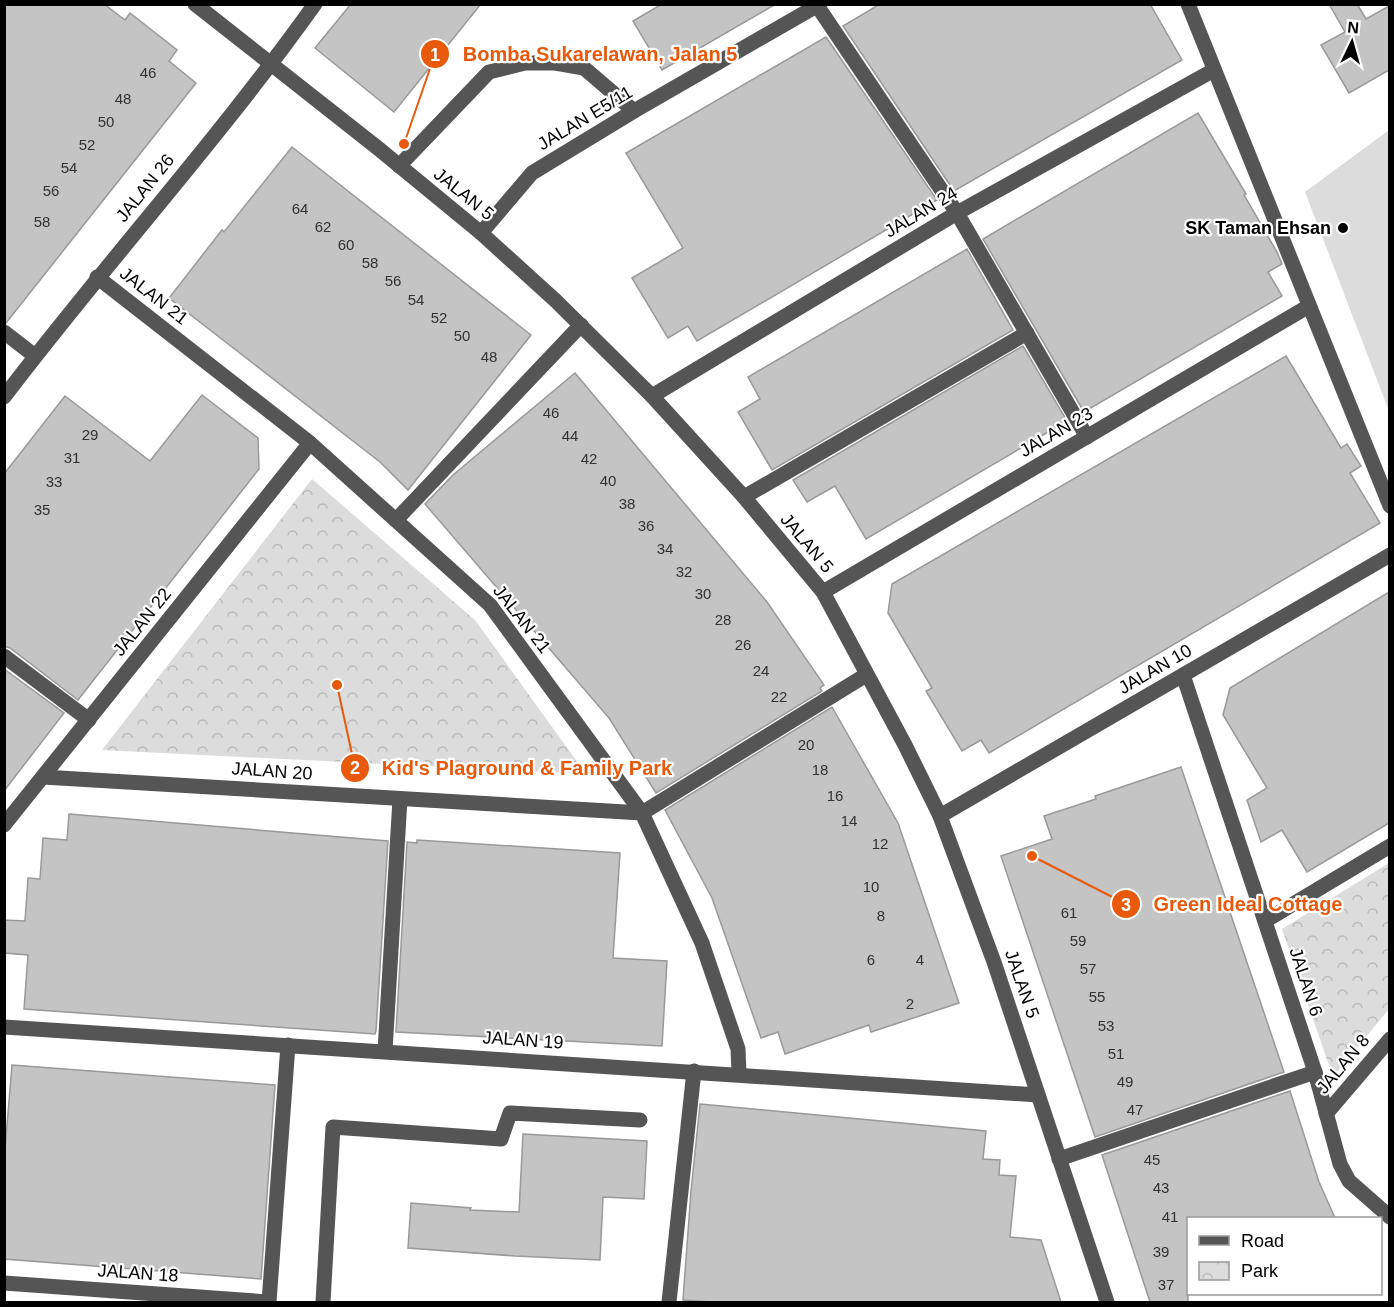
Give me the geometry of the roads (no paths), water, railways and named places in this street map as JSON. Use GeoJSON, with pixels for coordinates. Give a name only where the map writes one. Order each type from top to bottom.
{"type":"FeatureCollection","features":[{"type":"Feature","properties":{"kind":"street","name":"JALAN 5"},"geometry":{"type":"LineString","coordinates":[[195,4],[481,233],[581,325],[652,396],[744,497],[823,592],[905,745],[940,816],[994,962],[1107,1302]]}},
{"type":"Feature","properties":{"kind":"street","name":"JALAN 26"},"geometry":{"type":"LineString","coordinates":[[4,397],[97,277],[272,65],[315,4]]}},
{"type":"Feature","properties":{"kind":"street"},"geometry":{"type":"LineString","coordinates":[[1188,4],[1389,506]]}},
{"type":"Feature","properties":{"kind":"street"},"geometry":{"type":"LineString","coordinates":[[818,5],[957,213],[1087,437]]}},
{"type":"Feature","properties":{"kind":"street","name":"JALAN E5/11"},"geometry":{"type":"LineString","coordinates":[[481,233],[532,172],[818,5]]}},
{"type":"Feature","properties":{"kind":"street"},"geometry":{"type":"LineString","coordinates":[[399,166],[489,72],[525,63],[555,63],[584,68],[634,111]]}},
{"type":"Feature","properties":{"kind":"street","name":"JALAN 24"},"geometry":{"type":"LineString","coordinates":[[652,396],[957,213],[1214,70]]}},
{"type":"Feature","properties":{"kind":"street","name":"JALAN 21"},"geometry":{"type":"LineString","coordinates":[[97,277],[310,443],[490,605],[642,813],[702,942],[738,1048],[739,1074]]}},
{"type":"Feature","properties":{"kind":"street","name":"JALAN 23"},"geometry":{"type":"LineString","coordinates":[[823,592],[1309,306]]}},
{"type":"Feature","properties":{"kind":"street"},"geometry":{"type":"LineString","coordinates":[[396,520],[581,325]]}},
{"type":"Feature","properties":{"kind":"street"},"geometry":{"type":"LineString","coordinates":[[4,332],[35,356]]}},
{"type":"Feature","properties":{"kind":"street"},"geometry":{"type":"LineString","coordinates":[[744,497],[1028,333]]}},
{"type":"Feature","properties":{"kind":"street","name":"JALAN 22"},"geometry":{"type":"LineString","coordinates":[[4,825],[310,443]]}},
{"type":"Feature","properties":{"kind":"street","name":"JALAN 10"},"geometry":{"type":"LineString","coordinates":[[940,816],[1389,555]]}},
{"type":"Feature","properties":{"kind":"street"},"geometry":{"type":"LineString","coordinates":[[4,657],[89,720]]}},
{"type":"Feature","properties":{"kind":"street"},"geometry":{"type":"LineString","coordinates":[[642,813],[866,675]]}},
{"type":"Feature","properties":{"kind":"street","name":"JALAN 6"},"geometry":{"type":"LineString","coordinates":[[1183,675],[1315,1072],[1340,1164],[1349,1181],[1389,1217]]}},
{"type":"Feature","properties":{"kind":"street","name":"JALAN 20"},"geometry":{"type":"LineString","coordinates":[[44,777],[642,813]]}},
{"type":"Feature","properties":{"kind":"street"},"geometry":{"type":"LineString","coordinates":[[385,1051],[400,799]]}},
{"type":"Feature","properties":{"kind":"street"},"geometry":{"type":"LineString","coordinates":[[1265,921],[1389,846]]}},
{"type":"Feature","properties":{"kind":"street","name":"JALAN 19"},"geometry":{"type":"LineString","coordinates":[[4,1027],[1038,1095]]}},
{"type":"Feature","properties":{"kind":"street","name":"JALAN 8"},"geometry":{"type":"LineString","coordinates":[[1326,1114],[1389,1039]]}},
{"type":"Feature","properties":{"kind":"street"},"geometry":{"type":"LineString","coordinates":[[268,1302],[288,1045]]}},
{"type":"Feature","properties":{"kind":"street"},"geometry":{"type":"LineString","coordinates":[[669,1302],[694,1071]]}},
{"type":"Feature","properties":{"kind":"street"},"geometry":{"type":"LineString","coordinates":[[1059,1159],[1315,1072]]}},
{"type":"Feature","properties":{"kind":"street"},"geometry":{"type":"LineString","coordinates":[[323,1302],[333,1127],[501,1139],[510,1113],[640,1120]]}},
{"type":"Feature","properties":{"kind":"street","name":"JALAN 18"},"geometry":{"type":"LineString","coordinates":[[4,1283],[268,1302]]}},
{"type":"Feature","properties":{"kind":"place","name":"Bomba Sukarelawan, Jalan 5"},"geometry":{"type":"Point","coordinates":[404,144]}},
{"type":"Feature","properties":{"kind":"place","name":"SK Taman Ehsan"},"geometry":{"type":"Point","coordinates":[1343,228]}},
{"type":"Feature","properties":{"kind":"place","name":"Kid's Plaground & Family Park"},"geometry":{"type":"Point","coordinates":[337,685]}},
{"type":"Feature","properties":{"kind":"place","name":"Green Ideal Cottage"},"geometry":{"type":"Point","coordinates":[1032,856]}}]}
